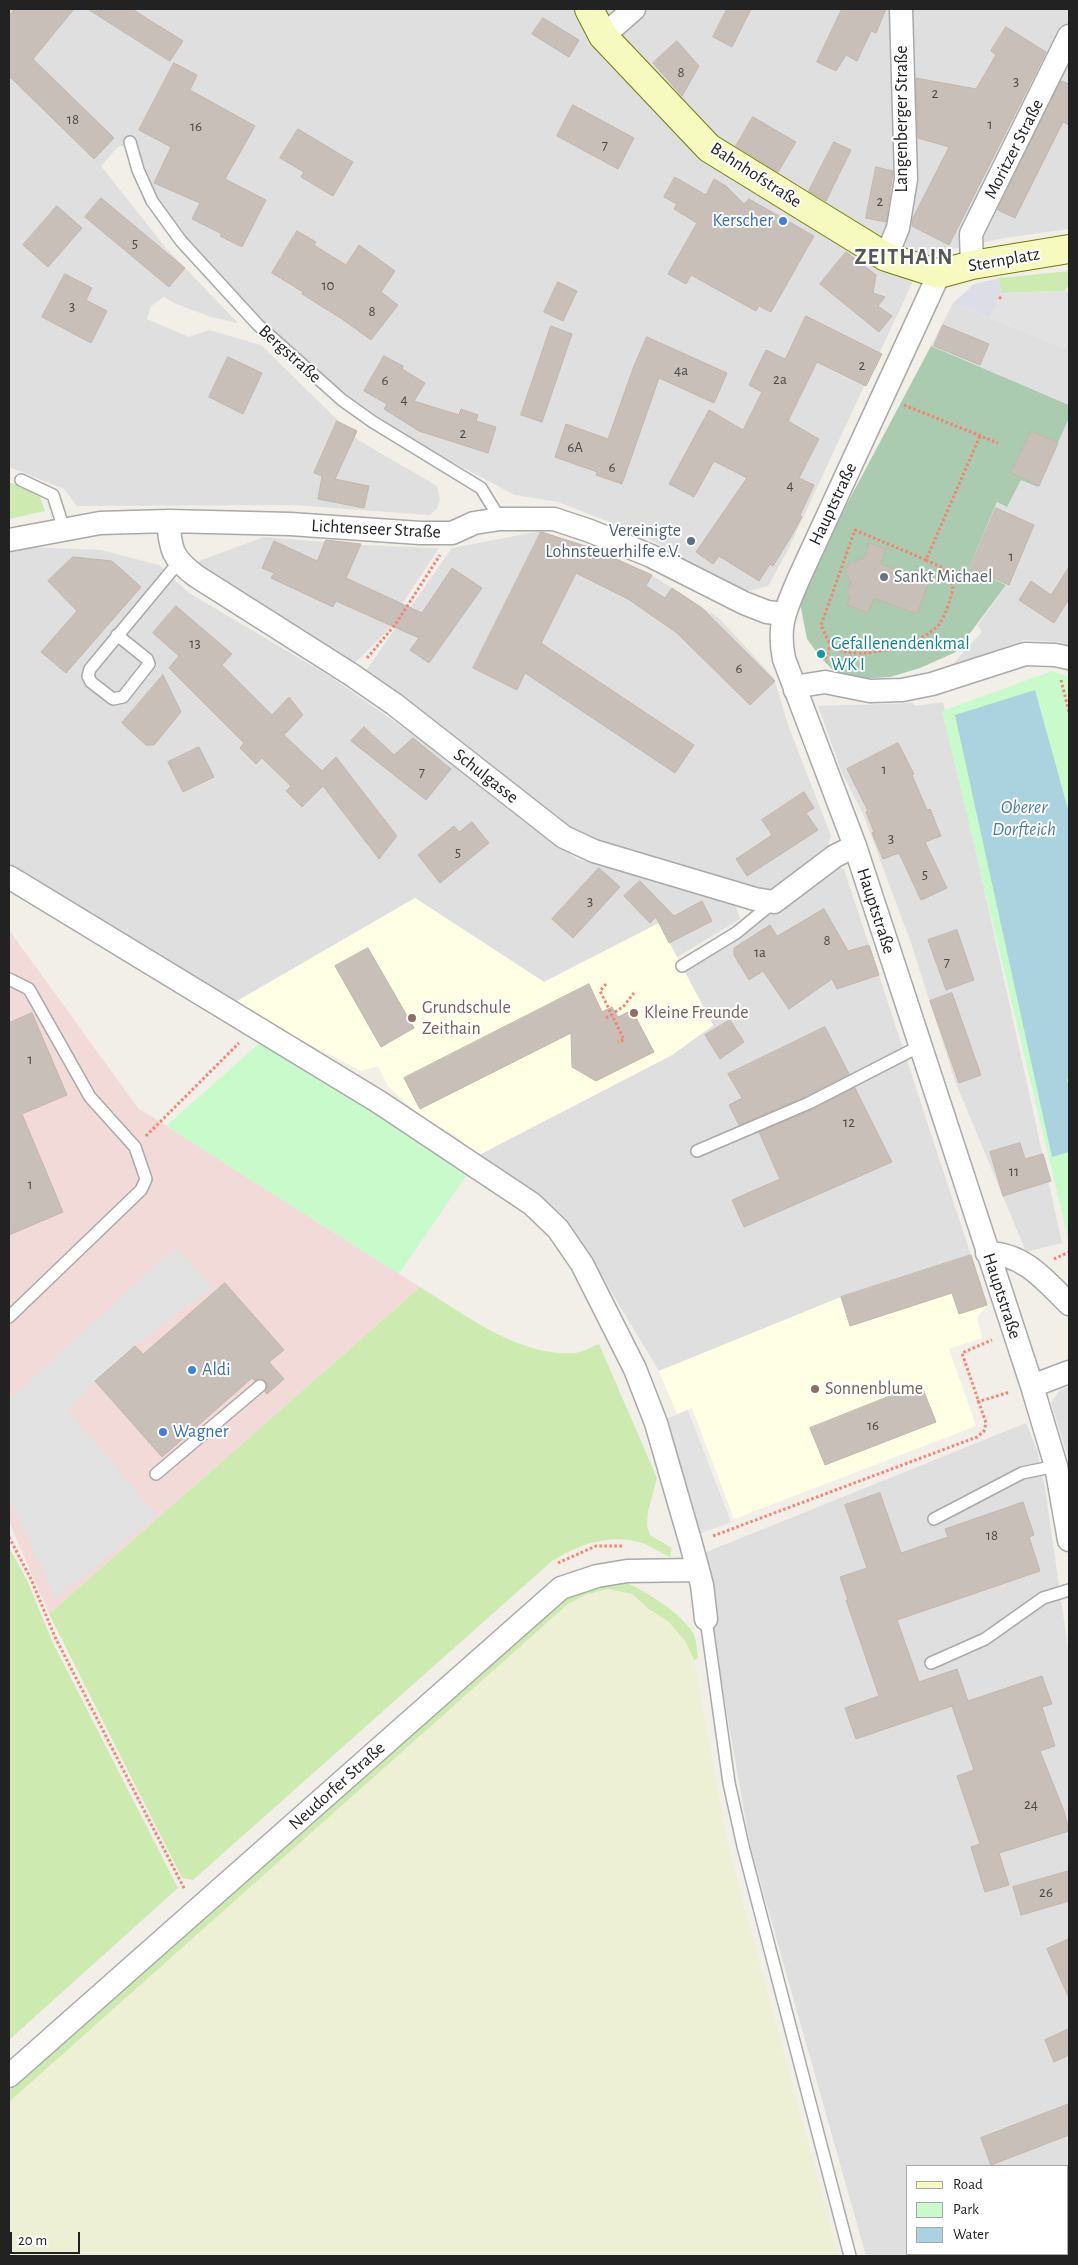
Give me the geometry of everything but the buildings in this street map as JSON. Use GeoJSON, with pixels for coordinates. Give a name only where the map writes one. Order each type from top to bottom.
{"type":"FeatureCollection","features":[{"type":"Feature","properties":{"kind":"street","name":"Bahnhofstraße"},"geometry":{"type":"LineString","coordinates":[[589,9],[603,36],[709,148],[886,257],[938,274]]}},
{"type":"Feature","properties":{"kind":"street"},"geometry":{"type":"LineString","coordinates":[[603,36],[618,25],[634,9]]}},
{"type":"Feature","properties":{"kind":"street","name":"Langenberger Straße"},"geometry":{"type":"LineString","coordinates":[[886,257],[898,228],[906,179],[901,9]]}},
{"type":"Feature","properties":{"kind":"street","name":"Moritzer Straße"},"geometry":{"type":"LineString","coordinates":[[972,264],[971,234],[1069,36]]}},
{"type":"Feature","properties":{"kind":"street","name":"Sternplatz"},"geometry":{"type":"LineString","coordinates":[[938,274],[972,264],[1069,249]]}},
{"type":"Feature","properties":{"kind":"street","name":"Hauptstraße"},"geometry":{"type":"LineString","coordinates":[[938,274],[784,614],[780,638],[784,659],[795,690],[855,846],[1032,1386],[1056,1466],[1069,1540]]}},
{"type":"Feature","properties":{"kind":"street","name":"Lichtenseer Straße"},"geometry":{"type":"LineString","coordinates":[[9,540],[100,523],[168,521],[290,524],[420,533],[452,533],[474,524],[500,519],[554,520],[590,531],[651,556],[744,603],[766,612],[784,614]]}},
{"type":"Feature","properties":{"kind":"street"},"geometry":{"type":"LineString","coordinates":[[168,521],[170,545],[178,563]]}},
{"type":"Feature","properties":{"kind":"street","name":"Schulgasse"},"geometry":{"type":"LineString","coordinates":[[178,563],[394,704],[564,837],[594,851],[622,860],[755,899],[774,902]]}},
{"type":"Feature","properties":{"kind":"street"},"geometry":{"type":"LineString","coordinates":[[795,690],[806,685],[825,682],[870,691],[902,690],[932,684],[1025,654],[1062,657]]}},
{"type":"Feature","properties":{"kind":"street"},"geometry":{"type":"LineString","coordinates":[[774,902],[835,856],[855,846]]}},
{"type":"Feature","properties":{"kind":"street"},"geometry":{"type":"LineString","coordinates":[[9,877],[380,1102],[532,1204],[558,1229],[582,1264],[636,1369],[656,1423],[691,1544],[702,1585],[706,1618]]}},
{"type":"Feature","properties":{"kind":"street"},"geometry":{"type":"LineString","coordinates":[[987,1253],[1000,1253],[1020,1260],[1033,1269],[1069,1304]]}},
{"type":"Feature","properties":{"kind":"street"},"geometry":{"type":"LineString","coordinates":[[1032,1386],[1069,1372]]}},
{"type":"Feature","properties":{"kind":"street","name":"Neudorfer Straße"},"geometry":{"type":"LineString","coordinates":[[9,2076],[561,1588],[597,1576],[627,1571],[698,1570]]}},
{"type":"Feature","properties":{"kind":"lane","name":"Bergstraße"},"geometry":{"type":"LineString","coordinates":[[130,142],[138,170],[152,201],[181,241],[258,326],[342,400],[373,422],[481,488],[500,519]]}},
{"type":"Feature","properties":{"kind":"lane"},"geometry":{"type":"LineString","coordinates":[[21,480],[53,495],[64,529]]}},
{"type":"Feature","properties":{"kind":"lane"},"geometry":{"type":"LineString","coordinates":[[117,635],[147,659],[149,664],[123,697],[113,699],[91,682],[88,676],[90,669],[117,635],[178,563]]}},
{"type":"Feature","properties":{"kind":"lane"},"geometry":{"type":"LineString","coordinates":[[682,966],[736,933],[774,902]]}},
{"type":"Feature","properties":{"kind":"lane"},"geometry":{"type":"LineString","coordinates":[[9,979],[29,989],[90,1098],[135,1147],[146,1179],[141,1190],[9,1317]]}},
{"type":"Feature","properties":{"kind":"lane"},"geometry":{"type":"LineString","coordinates":[[696,1151],[809,1102],[920,1046]]}},
{"type":"Feature","properties":{"kind":"lane"},"geometry":{"type":"LineString","coordinates":[[156,1474],[260,1386]]}},
{"type":"Feature","properties":{"kind":"lane"},"geometry":{"type":"LineString","coordinates":[[934,1519],[1022,1473],[1056,1466]]}},
{"type":"Feature","properties":{"kind":"lane"},"geometry":{"type":"LineString","coordinates":[[930,1662],[985,1639],[1043,1598],[1069,1590]]}},
{"type":"Feature","properties":{"kind":"lane"},"geometry":{"type":"LineString","coordinates":[[706,1618],[729,1783],[743,1846],[850,2256]]}},
{"type":"Feature","properties":{"kind":"path"},"geometry":{"type":"LineString","coordinates":[[883,396],[998,443]]}},
{"type":"Feature","properties":{"kind":"path"},"geometry":{"type":"LineString","coordinates":[[926,560],[980,436]]}},
{"type":"Feature","properties":{"kind":"path"},"geometry":{"type":"LineString","coordinates":[[855,530],[926,560],[943,568],[954,586],[939,625],[914,640],[889,650],[854,653],[835,648],[820,625],[855,530]]}},
{"type":"Feature","properties":{"kind":"path"},"geometry":{"type":"LineString","coordinates":[[352,675],[395,625],[452,533]]}},
{"type":"Feature","properties":{"kind":"path"},"geometry":{"type":"LineString","coordinates":[[1062,657],[1069,712]]}},
{"type":"Feature","properties":{"kind":"path"},"geometry":{"type":"LineString","coordinates":[[606,984],[600,991],[613,1013],[624,1040],[618,1042]]}},
{"type":"Feature","properties":{"kind":"path"},"geometry":{"type":"LineString","coordinates":[[606,1018],[623,1007],[634,992]]}},
{"type":"Feature","properties":{"kind":"path"},"geometry":{"type":"LineString","coordinates":[[135,1147],[256,1027]]}},
{"type":"Feature","properties":{"kind":"path"},"geometry":{"type":"LineString","coordinates":[[691,1544],[977,1437],[984,1431],[986,1423],[977,1402],[962,1353],[1014,1333]]}},
{"type":"Feature","properties":{"kind":"path"},"geometry":{"type":"LineString","coordinates":[[977,1402],[1009,1392]]}},
{"type":"Feature","properties":{"kind":"path"},"geometry":{"type":"LineString","coordinates":[[9,1537],[31,1579],[55,1637],[178,1881],[198,1909]]}},
{"type":"Feature","properties":{"kind":"shaded area"},"geometry":{"type":"Polygon","coordinates":[[[9,9],[1069,9],[1069,229],[1004,238],[925,255],[787,552],[768,586],[750,591],[733,589],[643,535],[558,502],[515,495],[413,441],[339,389],[263,324],[177,227],[148,185],[136,144],[118,147],[101,166],[166,248],[238,323],[211,317],[174,303],[164,297],[151,306],[147,319],[189,337],[209,330],[261,345],[358,440],[437,486],[440,499],[437,508],[430,515],[293,505],[77,506],[64,489],[9,467],[9,9]]]}},
{"type":"Feature","properties":{"kind":"shaded area"},"geometry":{"type":"Polygon","coordinates":[[[999,278],[1001,293],[990,318],[953,303],[974,284],[999,278]]]}},
{"type":"Feature","properties":{"kind":"shaded area"},"geometry":{"type":"Polygon","coordinates":[[[1065,291],[1069,293],[1069,337],[1064,348],[990,318],[1001,293],[1065,291]]]}},
{"type":"Feature","properties":{"kind":"shaded area"},"geometry":{"type":"Polygon","coordinates":[[[953,303],[1064,348],[1069,337],[1069,405],[931,346],[953,303]]]}},
{"type":"Feature","properties":{"kind":"shaded area"},"geometry":{"type":"Polygon","coordinates":[[[931,346],[1069,405],[1069,418],[1038,487],[1021,480],[1007,507],[997,502],[969,568],[1006,585],[956,652],[920,668],[890,677],[859,679],[838,675],[821,658],[807,639],[800,603],[822,551],[931,346]]]}},
{"type":"Feature","properties":{"kind":"shaded area"},"geometry":{"type":"Polygon","coordinates":[[[1069,418],[1069,646],[1058,642],[1024,640],[949,668],[982,632],[978,625],[1006,585],[969,568],[997,502],[1007,506],[1021,479],[1038,487],[1069,418]]]}},
{"type":"Feature","properties":{"kind":"shaded area"},"geometry":{"type":"Polygon","coordinates":[[[541,531],[589,547],[647,572],[719,618],[774,678],[788,725],[831,836],[828,846],[776,888],[763,891],[586,838],[553,817],[365,672],[452,548],[541,531]]]}},
{"type":"Feature","properties":{"kind":"shaded area"},"geometry":{"type":"Polygon","coordinates":[[[264,537],[361,545],[439,548],[402,604],[392,626],[354,664],[196,567],[199,561],[264,537]]]}},
{"type":"Feature","properties":{"kind":"shaded area"},"geometry":{"type":"Polygon","coordinates":[[[30,547],[101,550],[159,565],[189,593],[331,677],[455,764],[486,792],[577,859],[735,903],[740,919],[677,957],[659,923],[544,982],[415,898],[232,1004],[9,867],[9,552],[30,547]]]}},
{"type":"Feature","properties":{"kind":"shaded area"},"geometry":{"type":"Polygon","coordinates":[[[943,702],[1062,1243],[1026,1252],[955,1081],[911,943],[863,814],[842,773],[818,706],[913,703],[915,706],[943,702]]]}},
{"type":"Feature","properties":{"kind":"shaded area"},"geometry":{"type":"Polygon","coordinates":[[[832,865],[844,869],[971,1255],[841,1297],[659,1371],[585,1248],[552,1206],[477,1156],[672,1055],[713,1026],[685,972],[730,945],[832,865]]]}},
{"type":"Feature","properties":{"kind":"shaded area","name":"Grundschule Zeithain"},"geometry":{"type":"Polygon","coordinates":[[[415,898],[544,982],[659,923],[713,1025],[672,1055],[477,1156],[454,1134],[422,1118],[388,1086],[378,1066],[361,1071],[232,1004],[415,898]]]}},
{"type":"Feature","properties":{"kind":"shaded area"},"geometry":{"type":"Polygon","coordinates":[[[9,930],[138,1108],[420,1287],[49,1614],[9,1522],[9,930]]]}},
{"type":"Feature","properties":{"kind":"shaded area"},"geometry":{"type":"Polygon","coordinates":[[[175,1247],[213,1287],[135,1346],[95,1381],[68,1411],[157,1515],[56,1599],[9,1499],[9,1400],[175,1247]]]}},
{"type":"Feature","properties":{"kind":"shaded area","name":"Sonnenblume"},"geometry":{"type":"Polygon","coordinates":[[[971,1255],[987,1305],[977,1318],[982,1338],[949,1349],[976,1426],[734,1519],[692,1408],[677,1414],[659,1371],[841,1297],[971,1255]]]}},
{"type":"Feature","properties":{"kind":"shaded area"},"geometry":{"type":"Polygon","coordinates":[[[1069,1387],[1069,1460],[1051,1403],[1060,1390],[1069,1387]]]}},
{"type":"Feature","properties":{"kind":"shaded area"},"geometry":{"type":"Polygon","coordinates":[[[688,1410],[731,1522],[689,1538],[656,1423],[688,1410]]]}},
{"type":"Feature","properties":{"kind":"shaded area"},"geometry":{"type":"Polygon","coordinates":[[[1026,1423],[1037,1450],[1045,1488],[1069,1655],[1069,2256],[866,2256],[750,1845],[709,1611],[704,1553],[1026,1423]]]}},
{"type":"Feature","properties":{"kind":"shaded area"},"geometry":{"type":"Polygon","coordinates":[[[609,1589],[632,1594],[669,1622],[685,1641],[694,1660],[728,1845],[839,2256],[9,2256],[9,2102],[568,1604],[585,1595],[609,1589]]]}},
{"type":"Feature","properties":{"kind":"green space"},"geometry":{"type":"Polygon","coordinates":[[[1069,271],[1069,283],[1065,291],[1001,293],[999,278],[1069,271]]]}},
{"type":"Feature","properties":{"kind":"green space"},"geometry":{"type":"Polygon","coordinates":[[[9,482],[39,494],[45,511],[9,519],[9,482]]]}},
{"type":"Feature","properties":{"kind":"green space","name":"Oberer Dorfteich"},"geometry":{"type":"Polygon","coordinates":[[[1052,671],[1069,677],[1069,1242],[942,711],[1052,671]]]}},
{"type":"Feature","properties":{"kind":"green space"},"geometry":{"type":"Polygon","coordinates":[[[262,1041],[468,1173],[399,1274],[166,1126],[262,1041]]]}},
{"type":"Feature","properties":{"kind":"green space"},"geometry":{"type":"Polygon","coordinates":[[[420,1287],[493,1332],[532,1348],[552,1352],[576,1353],[599,1344],[657,1478],[648,1512],[647,1526],[650,1535],[672,1548],[670,1557],[642,1543],[618,1539],[584,1545],[552,1561],[193,1880],[182,1878],[49,1614],[420,1287]]]}},
{"type":"Feature","properties":{"kind":"green space"},"geometry":{"type":"Polygon","coordinates":[[[9,1547],[27,1580],[52,1641],[178,1888],[9,2040],[9,1547]]]}},
{"type":"Feature","properties":{"kind":"green space"},"geometry":{"type":"Polygon","coordinates":[[[624,1582],[663,1604],[682,1620],[694,1635],[698,1658],[694,1660],[685,1641],[669,1622],[649,1609],[632,1594],[608,1589],[585,1595],[568,1604],[9,2102],[9,2091],[563,1600],[581,1589],[624,1582]]]}},
{"type":"Feature","properties":{"kind":"water","name":"Oberer Dorfteich"},"geometry":{"type":"Polygon","coordinates":[[[1035,690],[1069,813],[1069,1078],[1067,1079],[1069,1090],[1069,1152],[1052,1157],[955,715],[1035,690]]]}},
{"type":"Feature","properties":{"kind":"place","name":"Kerscher"},"geometry":{"type":"Point","coordinates":[783,221]}},
{"type":"Feature","properties":{"kind":"place","name":"Vereinigte Lohnsteuerhilfe e.V."},"geometry":{"type":"Point","coordinates":[691,541]}},
{"type":"Feature","properties":{"kind":"place","name":"Sankt Michael"},"geometry":{"type":"Point","coordinates":[884,577]}},
{"type":"Feature","properties":{"kind":"place","name":"Gefallenendenkmal WK I"},"geometry":{"type":"Point","coordinates":[821,654]}},
{"type":"Feature","properties":{"kind":"place","name":"Kleine Freunde"},"geometry":{"type":"Point","coordinates":[634,1013]}},
{"type":"Feature","properties":{"kind":"place","name":"Grundschule Zeithain"},"geometry":{"type":"Point","coordinates":[412,1018]}},
{"type":"Feature","properties":{"kind":"place","name":"Aldi"},"geometry":{"type":"Point","coordinates":[192,1370]}},
{"type":"Feature","properties":{"kind":"place","name":"Sonnenblume"},"geometry":{"type":"Point","coordinates":[815,1389]}},
{"type":"Feature","properties":{"kind":"place","name":"Wagner"},"geometry":{"type":"Point","coordinates":[163,1432]}},
{"type":"Feature","properties":{"kind":"district","name":"ZEITHAIN"},"geometry":{"type":"Point","coordinates":[904,257]}}]}
